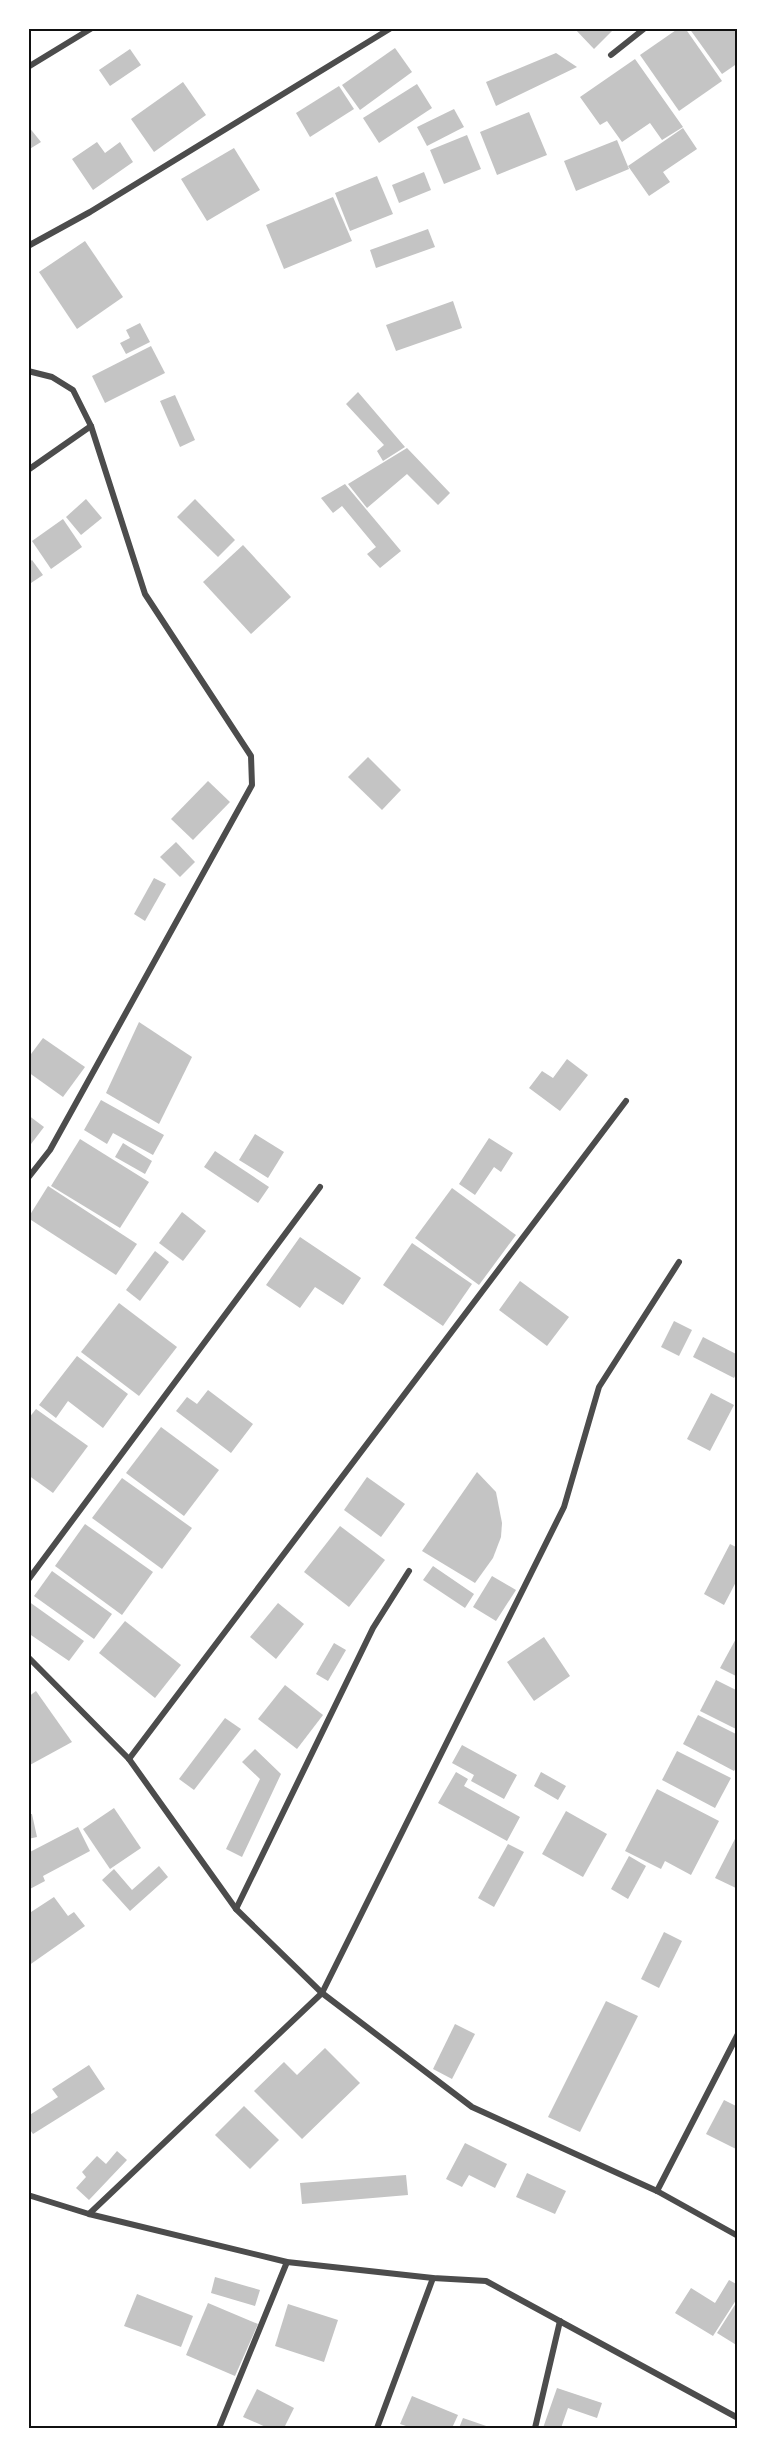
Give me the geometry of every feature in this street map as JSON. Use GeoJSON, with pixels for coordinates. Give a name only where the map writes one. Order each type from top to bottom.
{"type":"FeatureCollection","features":[{"type":"Feature","properties":{"kind":"street"},"geometry":{"type":"LineString","coordinates":[[28,67],[92,28]]}},
{"type":"Feature","properties":{"kind":"street"},"geometry":{"type":"LineString","coordinates":[[28,246],[90,212],[391,28]]}},
{"type":"Feature","properties":{"kind":"street"},"geometry":{"type":"LineString","coordinates":[[611,55],[645,28]]}},
{"type":"Feature","properties":{"kind":"street"},"geometry":{"type":"LineString","coordinates":[[28,371],[52,377],[73,390],[91,426],[145,594],[251,756],[252,785],[50,1150],[28,1178]]}},
{"type":"Feature","properties":{"kind":"street"},"geometry":{"type":"LineString","coordinates":[[28,470],[91,426]]}},
{"type":"Feature","properties":{"kind":"street"},"geometry":{"type":"LineString","coordinates":[[129,1759],[626,1101]]}},
{"type":"Feature","properties":{"kind":"street"},"geometry":{"type":"LineString","coordinates":[[28,1580],[321,1187]]}},
{"type":"Feature","properties":{"kind":"street"},"geometry":{"type":"LineString","coordinates":[[89,2214],[322,1993],[564,1507],[599,1387],[679,1262]]}},
{"type":"Feature","properties":{"kind":"street"},"geometry":{"type":"LineString","coordinates":[[236,1909],[373,1628],[409,1571]]}},
{"type":"Feature","properties":{"kind":"street"},"geometry":{"type":"LineString","coordinates":[[28,1657],[129,1759],[236,1909],[322,1993],[472,2107],[657,2191],[738,2236]]}},
{"type":"Feature","properties":{"kind":"street"},"geometry":{"type":"LineString","coordinates":[[657,2191],[738,2034]]}},
{"type":"Feature","properties":{"kind":"street"},"geometry":{"type":"LineString","coordinates":[[28,2195],[89,2214],[287,2262],[433,2278],[486,2281],[738,2418]]}},
{"type":"Feature","properties":{"kind":"street"},"geometry":{"type":"LineString","coordinates":[[219,2428],[287,2262]]}},
{"type":"Feature","properties":{"kind":"street"},"geometry":{"type":"LineString","coordinates":[[377,2428],[433,2278]]}},
{"type":"Feature","properties":{"kind":"street"},"geometry":{"type":"LineString","coordinates":[[535,2428],[560,2321]]}},
{"type":"Feature","properties":{"kind":"building"},"geometry":{"type":"Polygon","coordinates":[[[574,28],[615,28],[594,49],[574,28]]]}},
{"type":"Feature","properties":{"kind":"building"},"geometry":{"type":"Polygon","coordinates":[[[679,28],[685,28],[722,81],[679,111],[640,55],[679,28]]]}},
{"type":"Feature","properties":{"kind":"building"},"geometry":{"type":"Polygon","coordinates":[[[689,28],[738,28],[738,63],[722,74],[689,28]]]}},
{"type":"Feature","properties":{"kind":"building"},"geometry":{"type":"Polygon","coordinates":[[[395,48],[412,72],[360,110],[342,85],[395,48]]]}},
{"type":"Feature","properties":{"kind":"building"},"geometry":{"type":"Polygon","coordinates":[[[130,49],[141,65],[110,86],[99,70],[130,49]]]}},
{"type":"Feature","properties":{"kind":"building"},"geometry":{"type":"Polygon","coordinates":[[[556,53],[577,67],[496,106],[486,82],[556,53]]]}},
{"type":"Feature","properties":{"kind":"building"},"geometry":{"type":"Polygon","coordinates":[[[635,59],[683,127],[662,140],[650,123],[622,142],[607,121],[600,125],[580,97],[635,59]]]}},
{"type":"Feature","properties":{"kind":"building"},"geometry":{"type":"Polygon","coordinates":[[[183,82],[206,115],[154,152],[131,119],[183,82]]]}},
{"type":"Feature","properties":{"kind":"building"},"geometry":{"type":"Polygon","coordinates":[[[417,84],[432,108],[379,143],[363,118],[417,84]]]}},
{"type":"Feature","properties":{"kind":"building"},"geometry":{"type":"Polygon","coordinates":[[[339,86],[354,109],[310,137],[296,113],[339,86]]]}},
{"type":"Feature","properties":{"kind":"building"},"geometry":{"type":"Polygon","coordinates":[[[454,109],[464,127],[427,146],[417,127],[454,109]]]}},
{"type":"Feature","properties":{"kind":"building"},"geometry":{"type":"Polygon","coordinates":[[[529,112],[547,155],[497,175],[480,132],[529,112]]]}},
{"type":"Feature","properties":{"kind":"building"},"geometry":{"type":"Polygon","coordinates":[[[28,126],[41,142],[28,150],[28,126]]]}},
{"type":"Feature","properties":{"kind":"building"},"geometry":{"type":"Polygon","coordinates":[[[683,128],[697,149],[663,172],[670,182],[649,196],[628,166],[683,128]]]}},
{"type":"Feature","properties":{"kind":"building"},"geometry":{"type":"Polygon","coordinates":[[[467,135],[481,169],[444,184],[430,150],[467,135]]]}},
{"type":"Feature","properties":{"kind":"building"},"geometry":{"type":"Polygon","coordinates":[[[617,140],[629,169],[576,191],[564,161],[617,140]]]}},
{"type":"Feature","properties":{"kind":"building"},"geometry":{"type":"Polygon","coordinates":[[[97,142],[105,153],[120,142],[133,162],[93,190],[72,159],[97,142]]]}},
{"type":"Feature","properties":{"kind":"building"},"geometry":{"type":"Polygon","coordinates":[[[234,148],[260,190],[207,221],[181,179],[234,148]]]}},
{"type":"Feature","properties":{"kind":"building"},"geometry":{"type":"Polygon","coordinates":[[[424,172],[431,190],[399,203],[392,185],[424,172]]]}},
{"type":"Feature","properties":{"kind":"building"},"geometry":{"type":"Polygon","coordinates":[[[377,176],[393,214],[350,231],[335,193],[377,176]]]}},
{"type":"Feature","properties":{"kind":"building"},"geometry":{"type":"Polygon","coordinates":[[[333,197],[352,241],[284,269],[266,225],[333,197]]]}},
{"type":"Feature","properties":{"kind":"building"},"geometry":{"type":"Polygon","coordinates":[[[428,229],[435,247],[376,268],[370,250],[428,229]]]}},
{"type":"Feature","properties":{"kind":"building"},"geometry":{"type":"Polygon","coordinates":[[[85,241],[123,297],[77,329],[39,272],[85,241]]]}},
{"type":"Feature","properties":{"kind":"building"},"geometry":{"type":"Polygon","coordinates":[[[453,301],[462,328],[396,351],[386,325],[453,301]]]}},
{"type":"Feature","properties":{"kind":"building"},"geometry":{"type":"Polygon","coordinates":[[[140,323],[150,342],[126,354],[120,343],[130,338],[126,330],[140,323]]]}},
{"type":"Feature","properties":{"kind":"building"},"geometry":{"type":"Polygon","coordinates":[[[151,346],[165,373],[105,403],[92,376],[151,346]]]}},
{"type":"Feature","properties":{"kind":"building"},"geometry":{"type":"Polygon","coordinates":[[[358,392],[405,447],[383,461],[377,451],[384,445],[346,404],[358,392]]]}},
{"type":"Feature","properties":{"kind":"building"},"geometry":{"type":"Polygon","coordinates":[[[175,395],[195,440],[180,447],[160,401],[175,395]]]}},
{"type":"Feature","properties":{"kind":"building"},"geometry":{"type":"Polygon","coordinates":[[[407,448],[450,493],[438,505],[407,474],[367,508],[348,484],[407,448]]]}},
{"type":"Feature","properties":{"kind":"building"},"geometry":{"type":"Polygon","coordinates":[[[345,484],[401,551],[380,568],[367,554],[376,547],[342,506],[333,513],[321,498],[345,484]]]}},
{"type":"Feature","properties":{"kind":"building"},"geometry":{"type":"Polygon","coordinates":[[[86,499],[102,518],[81,535],[66,517],[86,499]]]}},
{"type":"Feature","properties":{"kind":"building"},"geometry":{"type":"Polygon","coordinates":[[[195,499],[235,540],[218,557],[177,517],[195,499]]]}},
{"type":"Feature","properties":{"kind":"building"},"geometry":{"type":"Polygon","coordinates":[[[63,519],[82,547],[51,569],[32,541],[63,519]]]}},
{"type":"Feature","properties":{"kind":"building"},"geometry":{"type":"Polygon","coordinates":[[[243,545],[291,597],[251,634],[203,582],[243,545]]]}},
{"type":"Feature","properties":{"kind":"building"},"geometry":{"type":"Polygon","coordinates":[[[32,560],[43,575],[28,585],[28,563],[32,560]]]}},
{"type":"Feature","properties":{"kind":"building"},"geometry":{"type":"Polygon","coordinates":[[[368,757],[401,790],[382,810],[348,777],[368,757]]]}},
{"type":"Feature","properties":{"kind":"building"},"geometry":{"type":"Polygon","coordinates":[[[208,781],[230,802],[193,840],[171,819],[208,781]]]}},
{"type":"Feature","properties":{"kind":"building"},"geometry":{"type":"Polygon","coordinates":[[[176,842],[195,862],[180,877],[160,857],[176,842]]]}},
{"type":"Feature","properties":{"kind":"building"},"geometry":{"type":"Polygon","coordinates":[[[154,878],[166,884],[145,921],[134,914],[154,878]]]}},
{"type":"Feature","properties":{"kind":"building"},"geometry":{"type":"Polygon","coordinates":[[[139,1022],[192,1057],[159,1124],[106,1093],[139,1022]]]}},
{"type":"Feature","properties":{"kind":"building"},"geometry":{"type":"Polygon","coordinates":[[[43,1038],[85,1067],[63,1097],[28,1072],[28,1058],[43,1038]]]}},
{"type":"Feature","properties":{"kind":"building"},"geometry":{"type":"Polygon","coordinates":[[[567,1059],[588,1075],[560,1111],[529,1088],[542,1071],[553,1078],[567,1059]]]}},
{"type":"Feature","properties":{"kind":"building"},"geometry":{"type":"Polygon","coordinates":[[[101,1100],[164,1135],[153,1155],[113,1133],[107,1144],[84,1130],[101,1100]]]}},
{"type":"Feature","properties":{"kind":"building"},"geometry":{"type":"Polygon","coordinates":[[[28,1115],[44,1127],[28,1148],[28,1115]]]}},
{"type":"Feature","properties":{"kind":"building"},"geometry":{"type":"Polygon","coordinates":[[[255,1134],[284,1152],[268,1178],[239,1160],[255,1134]]]}},
{"type":"Feature","properties":{"kind":"building"},"geometry":{"type":"Polygon","coordinates":[[[489,1138],[513,1153],[501,1172],[494,1167],[475,1195],[459,1184],[489,1138]]]}},
{"type":"Feature","properties":{"kind":"building"},"geometry":{"type":"Polygon","coordinates":[[[80,1139],[149,1182],[120,1228],[51,1186],[80,1139]]]}},
{"type":"Feature","properties":{"kind":"building"},"geometry":{"type":"Polygon","coordinates":[[[123,1143],[152,1161],[145,1174],[115,1157],[123,1143]]]}},
{"type":"Feature","properties":{"kind":"building"},"geometry":{"type":"Polygon","coordinates":[[[215,1151],[269,1187],[258,1203],[204,1167],[215,1151]]]}},
{"type":"Feature","properties":{"kind":"building"},"geometry":{"type":"Polygon","coordinates":[[[48,1186],[137,1244],[116,1275],[28,1218],[48,1186]]]}},
{"type":"Feature","properties":{"kind":"building"},"geometry":{"type":"Polygon","coordinates":[[[452,1188],[516,1235],[479,1285],[415,1238],[452,1188]]]}},
{"type":"Feature","properties":{"kind":"building"},"geometry":{"type":"Polygon","coordinates":[[[182,1212],[206,1231],[183,1261],[159,1243],[182,1212]]]}},
{"type":"Feature","properties":{"kind":"building"},"geometry":{"type":"Polygon","coordinates":[[[300,1237],[361,1278],[343,1305],[315,1287],[300,1308],[266,1285],[300,1237]]]}},
{"type":"Feature","properties":{"kind":"building"},"geometry":{"type":"Polygon","coordinates":[[[412,1243],[472,1284],[443,1326],[383,1285],[412,1243]]]}},
{"type":"Feature","properties":{"kind":"building"},"geometry":{"type":"Polygon","coordinates":[[[155,1251],[169,1262],[140,1301],[126,1290],[155,1251]]]}},
{"type":"Feature","properties":{"kind":"building"},"geometry":{"type":"Polygon","coordinates":[[[520,1281],[569,1317],[547,1346],[499,1310],[520,1281]]]}},
{"type":"Feature","properties":{"kind":"building"},"geometry":{"type":"Polygon","coordinates":[[[119,1303],[177,1347],[139,1396],[81,1352],[119,1303]]]}},
{"type":"Feature","properties":{"kind":"building"},"geometry":{"type":"Polygon","coordinates":[[[674,1321],[692,1330],[679,1356],[661,1347],[674,1321]]]}},
{"type":"Feature","properties":{"kind":"building"},"geometry":{"type":"Polygon","coordinates":[[[703,1337],[738,1355],[738,1370],[734,1378],[693,1357],[703,1337]]]}},
{"type":"Feature","properties":{"kind":"building"},"geometry":{"type":"Polygon","coordinates":[[[77,1356],[128,1394],[103,1428],[68,1401],[56,1418],[39,1405],[77,1356]]]}},
{"type":"Feature","properties":{"kind":"building"},"geometry":{"type":"Polygon","coordinates":[[[208,1390],[253,1424],[231,1453],[176,1411],[187,1397],[197,1404],[208,1390]]]}},
{"type":"Feature","properties":{"kind":"building"},"geometry":{"type":"Polygon","coordinates":[[[711,1393],[734,1405],[710,1451],[687,1439],[711,1393]]]}},
{"type":"Feature","properties":{"kind":"building"},"geometry":{"type":"Polygon","coordinates":[[[36,1409],[88,1446],[53,1493],[28,1475],[28,1419],[36,1409]]]}},
{"type":"Feature","properties":{"kind":"building"},"geometry":{"type":"Polygon","coordinates":[[[161,1427],[219,1470],[184,1516],[126,1473],[161,1427]]]}},
{"type":"Feature","properties":{"kind":"building"},"geometry":{"type":"Polygon","coordinates":[[[477,1472],[496,1492],[502,1523],[501,1537],[493,1558],[475,1583],[422,1551],[477,1472]]]}},
{"type":"Feature","properties":{"kind":"building"},"geometry":{"type":"Polygon","coordinates":[[[367,1477],[405,1504],[381,1537],[344,1510],[367,1477]]]}},
{"type":"Feature","properties":{"kind":"building"},"geometry":{"type":"Polygon","coordinates":[[[122,1478],[192,1528],[162,1569],[92,1518],[122,1478]]]}},
{"type":"Feature","properties":{"kind":"building"},"geometry":{"type":"Polygon","coordinates":[[[85,1524],[153,1572],[122,1615],[55,1566],[85,1524]]]}},
{"type":"Feature","properties":{"kind":"building"},"geometry":{"type":"Polygon","coordinates":[[[340,1526],[385,1560],[349,1607],[304,1572],[340,1526]]]}},
{"type":"Feature","properties":{"kind":"building"},"geometry":{"type":"Polygon","coordinates":[[[730,1544],[738,1548],[738,1578],[724,1605],[704,1594],[730,1544]]]}},
{"type":"Feature","properties":{"kind":"building"},"geometry":{"type":"Polygon","coordinates":[[[433,1566],[474,1594],[465,1608],[423,1580],[433,1566]]]}},
{"type":"Feature","properties":{"kind":"building"},"geometry":{"type":"Polygon","coordinates":[[[52,1571],[112,1614],[94,1639],[34,1596],[52,1571]]]}},
{"type":"Feature","properties":{"kind":"building"},"geometry":{"type":"Polygon","coordinates":[[[492,1576],[516,1590],[496,1621],[473,1607],[492,1576]]]}},
{"type":"Feature","properties":{"kind":"building"},"geometry":{"type":"Polygon","coordinates":[[[28,1601],[84,1641],[69,1661],[28,1633],[28,1601]]]}},
{"type":"Feature","properties":{"kind":"building"},"geometry":{"type":"Polygon","coordinates":[[[278,1603],[304,1624],[276,1659],[250,1637],[278,1603]]]}},
{"type":"Feature","properties":{"kind":"building"},"geometry":{"type":"Polygon","coordinates":[[[125,1621],[181,1665],[155,1698],[99,1653],[125,1621]]]}},
{"type":"Feature","properties":{"kind":"building"},"geometry":{"type":"Polygon","coordinates":[[[738,1635],[738,1677],[720,1668],[738,1635]]]}},
{"type":"Feature","properties":{"kind":"building"},"geometry":{"type":"Polygon","coordinates":[[[544,1637],[570,1676],[534,1701],[507,1662],[544,1637]]]}},
{"type":"Feature","properties":{"kind":"building"},"geometry":{"type":"Polygon","coordinates":[[[334,1643],[346,1650],[328,1681],[316,1674],[334,1643]]]}},
{"type":"Feature","properties":{"kind":"building"},"geometry":{"type":"Polygon","coordinates":[[[716,1680],[738,1691],[738,1730],[700,1711],[716,1680]]]}},
{"type":"Feature","properties":{"kind":"building"},"geometry":{"type":"Polygon","coordinates":[[[285,1685],[323,1715],[297,1749],[258,1719],[285,1685]]]}},
{"type":"Feature","properties":{"kind":"building"},"geometry":{"type":"Polygon","coordinates":[[[36,1691],[72,1742],[28,1766],[28,1697],[36,1691]]]}},
{"type":"Feature","properties":{"kind":"building"},"geometry":{"type":"Polygon","coordinates":[[[698,1715],[738,1735],[738,1765],[734,1771],[683,1744],[698,1715]]]}},
{"type":"Feature","properties":{"kind":"building"},"geometry":{"type":"Polygon","coordinates":[[[225,1718],[241,1729],[194,1790],[179,1779],[225,1718]]]}},
{"type":"Feature","properties":{"kind":"building"},"geometry":{"type":"Polygon","coordinates":[[[462,1745],[517,1775],[504,1799],[471,1781],[474,1775],[452,1763],[462,1745]]]}},
{"type":"Feature","properties":{"kind":"building"},"geometry":{"type":"Polygon","coordinates":[[[255,1749],[281,1774],[242,1857],[226,1849],[260,1779],[242,1762],[255,1749]]]}},
{"type":"Feature","properties":{"kind":"building"},"geometry":{"type":"Polygon","coordinates":[[[677,1751],[731,1778],[715,1808],[662,1780],[677,1751]]]}},
{"type":"Feature","properties":{"kind":"building"},"geometry":{"type":"Polygon","coordinates":[[[456,1772],[468,1779],[464,1786],[520,1817],[507,1841],[438,1803],[456,1772]]]}},
{"type":"Feature","properties":{"kind":"building"},"geometry":{"type":"Polygon","coordinates":[[[541,1772],[566,1786],[558,1800],[534,1786],[541,1772]]]}},
{"type":"Feature","properties":{"kind":"building"},"geometry":{"type":"Polygon","coordinates":[[[657,1789],[719,1821],[691,1875],[665,1861],[661,1869],[625,1851],[657,1789]]]}},
{"type":"Feature","properties":{"kind":"building"},"geometry":{"type":"Polygon","coordinates":[[[114,1808],[141,1848],[110,1869],[83,1829],[114,1808]]]}},
{"type":"Feature","properties":{"kind":"building"},"geometry":{"type":"Polygon","coordinates":[[[566,1811],[607,1834],[583,1877],[542,1854],[566,1811]]]}},
{"type":"Feature","properties":{"kind":"building"},"geometry":{"type":"Polygon","coordinates":[[[28,1814],[32,1814],[37,1837],[28,1839],[28,1814]]]}},
{"type":"Feature","properties":{"kind":"building"},"geometry":{"type":"Polygon","coordinates":[[[78,1827],[90,1851],[43,1876],[45,1881],[28,1890],[28,1853],[78,1827]]]}},
{"type":"Feature","properties":{"kind":"building"},"geometry":{"type":"Polygon","coordinates":[[[738,1833],[738,1889],[715,1878],[738,1833]]]}},
{"type":"Feature","properties":{"kind":"building"},"geometry":{"type":"Polygon","coordinates":[[[508,1844],[524,1852],[494,1907],[478,1898],[508,1844]]]}},
{"type":"Feature","properties":{"kind":"building"},"geometry":{"type":"Polygon","coordinates":[[[629,1856],[646,1866],[628,1899],[611,1889],[629,1856]]]}},
{"type":"Feature","properties":{"kind":"building"},"geometry":{"type":"Polygon","coordinates":[[[159,1866],[168,1877],[130,1911],[102,1880],[114,1869],[132,1890],[159,1866]]]}},
{"type":"Feature","properties":{"kind":"building"},"geometry":{"type":"Polygon","coordinates":[[[54,1897],[68,1916],[74,1912],[85,1926],[28,1966],[28,1914],[54,1897]]]}},
{"type":"Feature","properties":{"kind":"building"},"geometry":{"type":"Polygon","coordinates":[[[664,1932],[682,1941],[659,1988],[641,1979],[664,1932]]]}},
{"type":"Feature","properties":{"kind":"building"},"geometry":{"type":"Polygon","coordinates":[[[606,2001],[638,2016],[580,2132],[548,2117],[606,2001]]]}},
{"type":"Feature","properties":{"kind":"building"},"geometry":{"type":"Polygon","coordinates":[[[455,2024],[475,2034],[452,2079],[433,2069],[455,2024]]]}},
{"type":"Feature","properties":{"kind":"building"},"geometry":{"type":"Polygon","coordinates":[[[325,2048],[360,2083],[302,2139],[254,2091],[284,2062],[297,2075],[325,2048]]]}},
{"type":"Feature","properties":{"kind":"building"},"geometry":{"type":"Polygon","coordinates":[[[89,2065],[105,2089],[33,2134],[28,2127],[28,2116],[58,2097],[52,2089],[89,2065]]]}},
{"type":"Feature","properties":{"kind":"building"},"geometry":{"type":"Polygon","coordinates":[[[724,2100],[738,2107],[738,2150],[706,2134],[724,2100]]]}},
{"type":"Feature","properties":{"kind":"building"},"geometry":{"type":"Polygon","coordinates":[[[244,2106],[279,2140],[250,2169],[215,2135],[244,2106]]]}},
{"type":"Feature","properties":{"kind":"building"},"geometry":{"type":"Polygon","coordinates":[[[465,2143],[507,2164],[495,2188],[469,2175],[462,2187],[446,2179],[465,2143]]]}},
{"type":"Feature","properties":{"kind":"building"},"geometry":{"type":"Polygon","coordinates":[[[117,2151],[127,2160],[89,2200],[76,2188],[86,2177],[82,2172],[97,2156],[106,2164],[117,2151]]]}},
{"type":"Feature","properties":{"kind":"building"},"geometry":{"type":"Polygon","coordinates":[[[527,2173],[566,2191],[555,2214],[516,2197],[527,2173]]]}},
{"type":"Feature","properties":{"kind":"building"},"geometry":{"type":"Polygon","coordinates":[[[406,2175],[408,2195],[302,2204],[300,2183],[406,2175]]]}},
{"type":"Feature","properties":{"kind":"building"},"geometry":{"type":"Polygon","coordinates":[[[215,2277],[260,2290],[255,2306],[211,2293],[215,2277]]]}},
{"type":"Feature","properties":{"kind":"building"},"geometry":{"type":"Polygon","coordinates":[[[729,2280],[738,2285],[738,2297],[713,2336],[675,2313],[691,2288],[715,2303],[729,2280]]]}},
{"type":"Feature","properties":{"kind":"building"},"geometry":{"type":"Polygon","coordinates":[[[137,2294],[193,2316],[181,2347],[124,2326],[137,2294]]]}},
{"type":"Feature","properties":{"kind":"building"},"geometry":{"type":"Polygon","coordinates":[[[738,2300],[738,2346],[717,2333],[738,2300]]]}},
{"type":"Feature","properties":{"kind":"building"},"geometry":{"type":"Polygon","coordinates":[[[208,2303],[258,2324],[235,2376],[186,2355],[208,2303]]]}},
{"type":"Feature","properties":{"kind":"building"},"geometry":{"type":"Polygon","coordinates":[[[288,2304],[338,2320],[324,2362],[275,2346],[288,2304]]]}},
{"type":"Feature","properties":{"kind":"building"},"geometry":{"type":"Polygon","coordinates":[[[557,2388],[602,2403],[597,2418],[568,2408],[561,2428],[543,2428],[557,2388]]]}},
{"type":"Feature","properties":{"kind":"building"},"geometry":{"type":"Polygon","coordinates":[[[257,2389],[294,2408],[284,2428],[268,2428],[243,2417],[257,2389]]]}},
{"type":"Feature","properties":{"kind":"building"},"geometry":{"type":"Polygon","coordinates":[[[412,2396],[458,2415],[452,2428],[412,2428],[400,2424],[412,2396]]]}},
{"type":"Feature","properties":{"kind":"building"},"geometry":{"type":"Polygon","coordinates":[[[463,2418],[492,2428],[459,2428],[463,2418]]]}}]}
